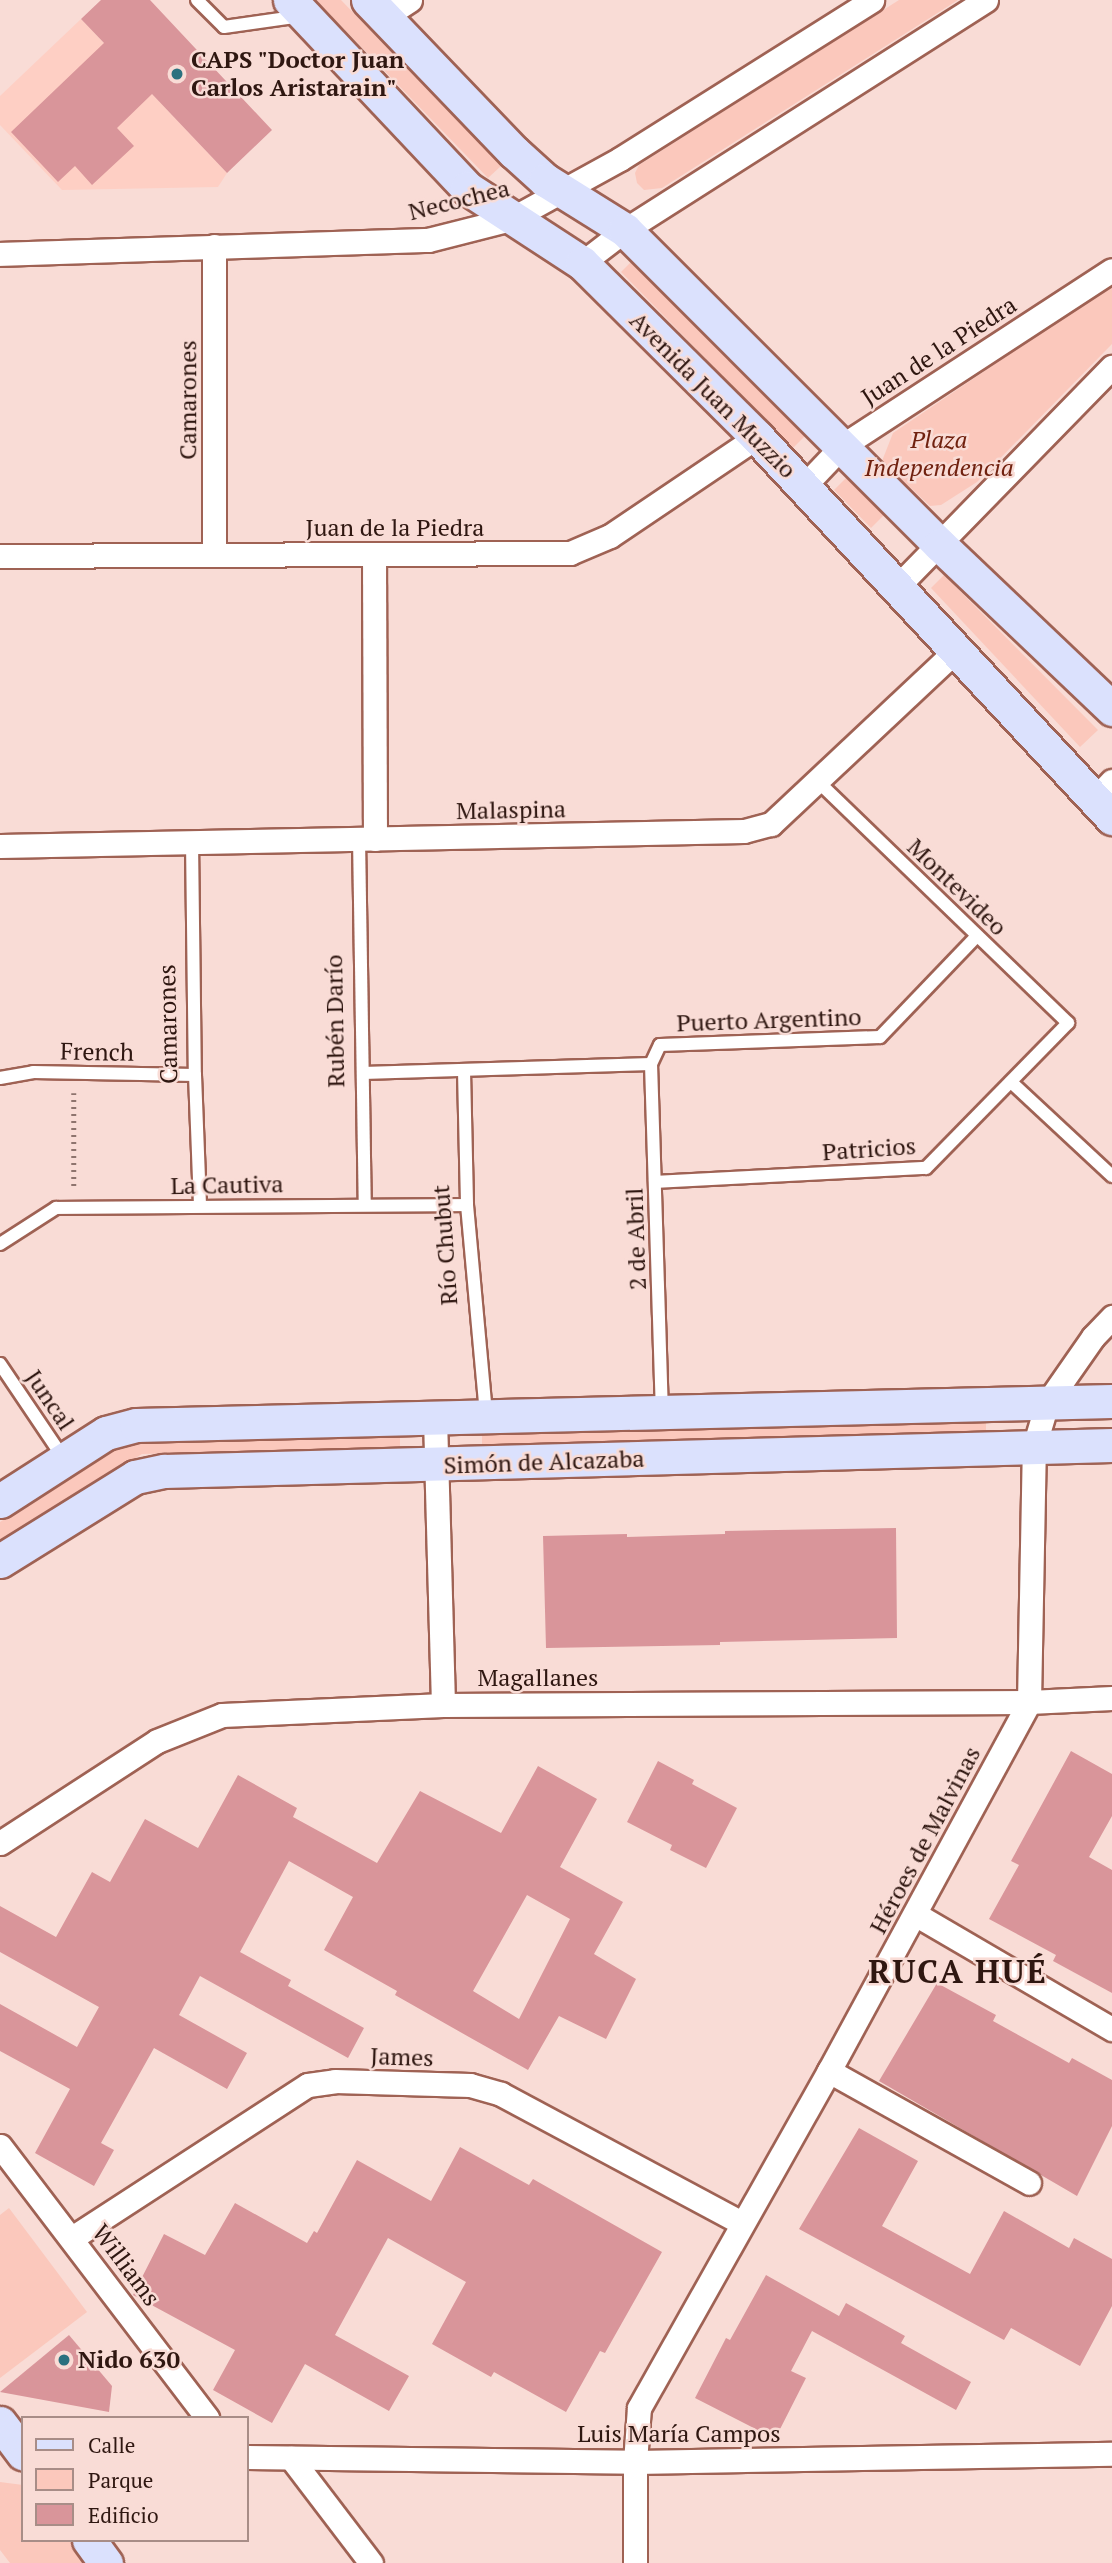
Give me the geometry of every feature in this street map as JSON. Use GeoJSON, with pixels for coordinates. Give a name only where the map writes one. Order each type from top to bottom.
{"type":"FeatureCollection","features":[{"type":"Feature","properties":{"kind":"street","name":"Necochea"},"geometry":{"type":"LineString","coordinates":[[0,254],[428,240],[510,219],[620,159],[872,0]]}},
{"type":"Feature","properties":{"kind":"street"},"geometry":{"type":"LineString","coordinates":[[582,263],[625,230],[986,0]]}},
{"type":"Feature","properties":{"kind":"street"},"geometry":{"type":"LineString","coordinates":[[388,6],[514,152],[562,191],[625,230],[940,545],[1112,709]]}},
{"type":"Feature","properties":{"kind":"street","name":"Avenida Juan Muzzio"},"geometry":{"type":"LineString","coordinates":[[297,8],[467,188],[510,219],[582,263],[757,437],[954,652],[1106,800]]}},
{"type":"Feature","properties":{"kind":"street","name":"Camarones"},"geometry":{"type":"LineString","coordinates":[[214,246],[214,554]]}},
{"type":"Feature","properties":{"kind":"street","name":"Juan de la Piedra"},"geometry":{"type":"LineString","coordinates":[[803,487],[842,446],[1112,270]]}},
{"type":"Feature","properties":{"kind":"street"},"geometry":{"type":"LineString","coordinates":[[896,588],[1112,367]]}},
{"type":"Feature","properties":{"kind":"street","name":"Juan de la Piedra"},"geometry":{"type":"LineString","coordinates":[[0,556],[570,553],[610,536],[757,437]]}},
{"type":"Feature","properties":{"kind":"street","name":"Rubén Darío"},"geometry":{"type":"LineString","coordinates":[[367,838],[374,556]]}},
{"type":"Feature","properties":{"kind":"street","name":"Malaspina"},"geometry":{"type":"LineString","coordinates":[[0,845],[744,831],[771,824],[954,652]]}},
{"type":"Feature","properties":{"kind":"street","name":"Héroes de Malvinas"},"geometry":{"type":"LineString","coordinates":[[635,2563],[635,2462],[639,2408],[829,2071],[1029,1702],[1034,1447],[1047,1404],[1093,1337],[1112,1317]]}},
{"type":"Feature","properties":{"kind":"street","name":"Simón de Alcazaba"},"geometry":{"type":"LineString","coordinates":[[0,1501],[106,1433],[136,1425],[1112,1401]]}},
{"type":"Feature","properties":{"kind":"street"},"geometry":{"type":"LineString","coordinates":[[435,1418],[443,1704]]}},
{"type":"Feature","properties":{"kind":"street","name":"Simón de Alcazaba"},"geometry":{"type":"LineString","coordinates":[[0,1561],[135,1477],[164,1471],[436,1466],[1112,1445]]}},
{"type":"Feature","properties":{"kind":"street","name":"Magallanes"},"geometry":{"type":"LineString","coordinates":[[0,1843],[157,1741],[222,1715],[443,1704],[1029,1702],[1112,1698]]}},
{"type":"Feature","properties":{"kind":"street"},"geometry":{"type":"LineString","coordinates":[[915,1914],[1112,2029]]}},
{"type":"Feature","properties":{"kind":"street"},"geometry":{"type":"LineString","coordinates":[[829,2071],[1029,2183]]}},
{"type":"Feature","properties":{"kind":"street","name":"James"},"geometry":{"type":"LineString","coordinates":[[72,2238],[308,2085],[335,2081],[470,2085],[501,2094],[742,2223]]}},
{"type":"Feature","properties":{"kind":"street","name":"Williams"},"geometry":{"type":"LineString","coordinates":[[0,2146],[206,2416]]}},
{"type":"Feature","properties":{"kind":"street"},"geometry":{"type":"LineString","coordinates":[[0,2423],[21,2451]]}},
{"type":"Feature","properties":{"kind":"street"},"geometry":{"type":"LineString","coordinates":[[0,2455],[21,2454]]}},
{"type":"Feature","properties":{"kind":"street","name":"Luis María Campos"},"geometry":{"type":"LineString","coordinates":[[248,2457],[635,2462],[1112,2455]]}},
{"type":"Feature","properties":{"kind":"street"},"geometry":{"type":"LineString","coordinates":[[291,2458],[371,2563]]}},
{"type":"Feature","properties":{"kind":"street"},"geometry":{"type":"LineString","coordinates":[[90,2542],[106,2563]]}},
{"type":"Feature","properties":{"kind":"lane"},"geometry":{"type":"LineString","coordinates":[[198,0],[224,27],[297,8]]}},
{"type":"Feature","properties":{"kind":"lane","name":"Montevideo"},"geometry":{"type":"LineString","coordinates":[[817,781],[1068,1023]]}},
{"type":"Feature","properties":{"kind":"lane","name":"Rubén Darío"},"geometry":{"type":"LineString","coordinates":[[365,1204],[363,1073],[367,838]]}},
{"type":"Feature","properties":{"kind":"lane","name":"Camarones"},"geometry":{"type":"LineString","coordinates":[[192,841],[195,1074],[200,1206]]}},
{"type":"Feature","properties":{"kind":"lane","name":"Puerto Argentino"},"geometry":{"type":"LineString","coordinates":[[363,1073],[652,1064],[660,1045],[880,1037],[977,936]]}},
{"type":"Feature","properties":{"kind":"lane","name":"Patricios"},"geometry":{"type":"LineString","coordinates":[[655,1182],[926,1168],[1068,1023]]}},
{"type":"Feature","properties":{"kind":"lane","name":"2 de Abril"},"geometry":{"type":"LineString","coordinates":[[652,1064],[662,1413]]}},
{"type":"Feature","properties":{"kind":"lane","name":"Río Chubut"},"geometry":{"type":"LineString","coordinates":[[464,1071],[467,1205],[486,1415]]}},
{"type":"Feature","properties":{"kind":"lane","name":"French"},"geometry":{"type":"LineString","coordinates":[[0,1078],[33,1072],[195,1074]]}},
{"type":"Feature","properties":{"kind":"lane"},"geometry":{"type":"LineString","coordinates":[[1011,1082],[1112,1176]]}},
{"type":"Feature","properties":{"kind":"lane","name":"La Cautiva"},"geometry":{"type":"LineString","coordinates":[[0,1244],[55,1208],[467,1205]]}},
{"type":"Feature","properties":{"kind":"lane","name":"Juncal"},"geometry":{"type":"LineString","coordinates":[[0,1364],[64,1460]]}},
{"type":"Feature","properties":{"kind":"path"},"geometry":{"type":"LineString","coordinates":[[74,1072],[74,1208]]}},
{"type":"Feature","properties":{"kind":"shaded area"},"geometry":{"type":"Polygon","coordinates":[[[81,19],[227,173],[218,187],[62,190],[0,125],[0,96],[81,19]]]}},
{"type":"Feature","properties":{"kind":"green space"},"geometry":{"type":"Polygon","coordinates":[[[316,0],[341,0],[501,166],[488,178],[316,0]]]}},
{"type":"Feature","properties":{"kind":"green space"},"geometry":{"type":"Polygon","coordinates":[[[899,0],[958,0],[662,188],[644,190],[637,183],[635,173],[639,165],[899,0]]]}},
{"type":"Feature","properties":{"kind":"green space"},"geometry":{"type":"Polygon","coordinates":[[[634,259],[806,435],[793,448],[621,272],[634,259]]]}},
{"type":"Feature","properties":{"kind":"green space","name":"Plaza Independencia"},"geometry":{"type":"Polygon","coordinates":[[[1112,285],[1112,344],[977,482],[941,505],[930,506],[882,461],[893,433],[1112,285]]]}},
{"type":"Feature","properties":{"kind":"green space"},"geometry":{"type":"Polygon","coordinates":[[[847,477],[884,515],[871,528],[834,490],[847,477]]]}},
{"type":"Feature","properties":{"kind":"green space"},"geometry":{"type":"Polygon","coordinates":[[[944,575],[1098,730],[1080,747],[931,588],[944,575]]]}},
{"type":"Feature","properties":{"kind":"green space"},"geometry":{"type":"Polygon","coordinates":[[[986,1420],[986,1434],[482,1445],[482,1431],[986,1420]]]}},
{"type":"Feature","properties":{"kind":"green space"},"geometry":{"type":"Polygon","coordinates":[[[400,1434],[400,1448],[142,1454],[0,1542],[0,1522],[131,1440],[400,1434]]]}},
{"type":"Feature","properties":{"kind":"green space"},"geometry":{"type":"Polygon","coordinates":[[[9,2208],[87,2312],[0,2378],[0,2215],[9,2208]]]}},
{"type":"Feature","properties":{"kind":"green space"},"geometry":{"type":"Polygon","coordinates":[[[0,2482],[21,2485],[21,2542],[72,2542],[88,2563],[10,2563],[0,2550],[0,2482]]]}},
{"type":"Feature","properties":{"kind":"building"},"geometry":{"type":"Polygon","coordinates":[[[101,0],[150,0],[272,130],[227,173],[152,94],[117,128],[134,146],[92,185],[75,166],[58,182],[11,132],[104,43],[81,19],[101,0]]]}},
{"type":"Feature","properties":{"kind":"building"},"geometry":{"type":"Polygon","coordinates":[[[896,1528],[897,1638],[546,1648],[543,1536],[627,1534],[627,1537],[725,1534],[725,1531],[896,1528]]]}},
{"type":"Feature","properties":{"kind":"building"},"geometry":{"type":"Polygon","coordinates":[[[1071,1751],[1112,1774],[1112,1816],[1089,1857],[1112,1870],[1112,1993],[1053,1961],[1056,1955],[989,1919],[1019,1865],[1011,1861],[1071,1751]]]}},
{"type":"Feature","properties":{"kind":"building"},"geometry":{"type":"Polygon","coordinates":[[[658,1761],[694,1780],[692,1784],[737,1808],[706,1868],[670,1850],[672,1845],[627,1822],[658,1761]]]}},
{"type":"Feature","properties":{"kind":"building"},"geometry":{"type":"Polygon","coordinates":[[[538,1766],[597,1799],[560,1867],[623,1902],[594,1954],[636,1979],[606,2039],[559,2016],[528,2070],[469,2037],[395,1995],[397,1991],[324,1950],[353,1897],[289,1861],[240,1952],[291,1980],[288,1986],[364,2028],[348,2058],[200,1976],[179,2015],[247,2053],[227,2089],[154,2048],[101,2143],[114,2150],[94,2186],[35,2153],[70,2089],[0,2051],[0,2004],[77,2047],[99,2007],[0,1952],[0,1906],[56,1937],[92,1872],[110,1882],[145,1819],[198,1848],[238,1775],[297,1808],[293,1817],[377,1863],[420,1791],[501,1833],[538,1766]],[[527,1895],[473,1991],[519,2019],[570,1919],[527,1895]]]}},
{"type":"Feature","properties":{"kind":"building"},"geometry":{"type":"Polygon","coordinates":[[[937,1983],[996,2015],[993,2021],[1069,2063],[1072,2058],[1112,2080],[1112,2126],[1077,2196],[879,2081],[937,1983]]]}},
{"type":"Feature","properties":{"kind":"building"},"geometry":{"type":"Polygon","coordinates":[[[859,2128],[918,2161],[882,2226],[970,2274],[1004,2211],[1069,2248],[1074,2238],[1112,2259],[1112,2306],[1080,2366],[1011,2328],[1004,2340],[799,2229],[859,2128]]]}},
{"type":"Feature","properties":{"kind":"building"},"geometry":{"type":"Polygon","coordinates":[[[460,2147],[529,2185],[533,2179],[662,2252],[605,2353],[600,2351],[566,2412],[494,2372],[491,2377],[432,2344],[466,2282],[388,2238],[335,2335],[409,2376],[389,2411],[305,2364],[272,2423],[213,2390],[235,2350],[133,2295],[164,2234],[205,2255],[235,2203],[307,2243],[314,2231],[317,2233],[357,2160],[431,2201],[460,2147]]]}},
{"type":"Feature","properties":{"kind":"building"},"geometry":{"type":"Polygon","coordinates":[[[766,2275],[839,2316],[846,2303],[905,2336],[901,2343],[971,2382],[956,2410],[812,2331],[791,2371],[806,2378],[775,2439],[695,2398],[726,2338],[730,2340],[766,2275]]]}},
{"type":"Feature","properties":{"kind":"building","name":"Nido 630"},"geometry":{"type":"Polygon","coordinates":[[[69,2335],[112,2386],[109,2412],[0,2392],[69,2335]]]}},
{"type":"Feature","properties":{"kind":"place","name":"CAPS \"Doctor Juan Carlos Aristarain\""},"geometry":{"type":"Point","coordinates":[177,74]}},
{"type":"Feature","properties":{"kind":"place","name":"Nido 630"},"geometry":{"type":"Point","coordinates":[64,2360]}},
{"type":"Feature","properties":{"kind":"district","name":"RUCA HUÉ"},"geometry":{"type":"Point","coordinates":[958,1971]}}]}
